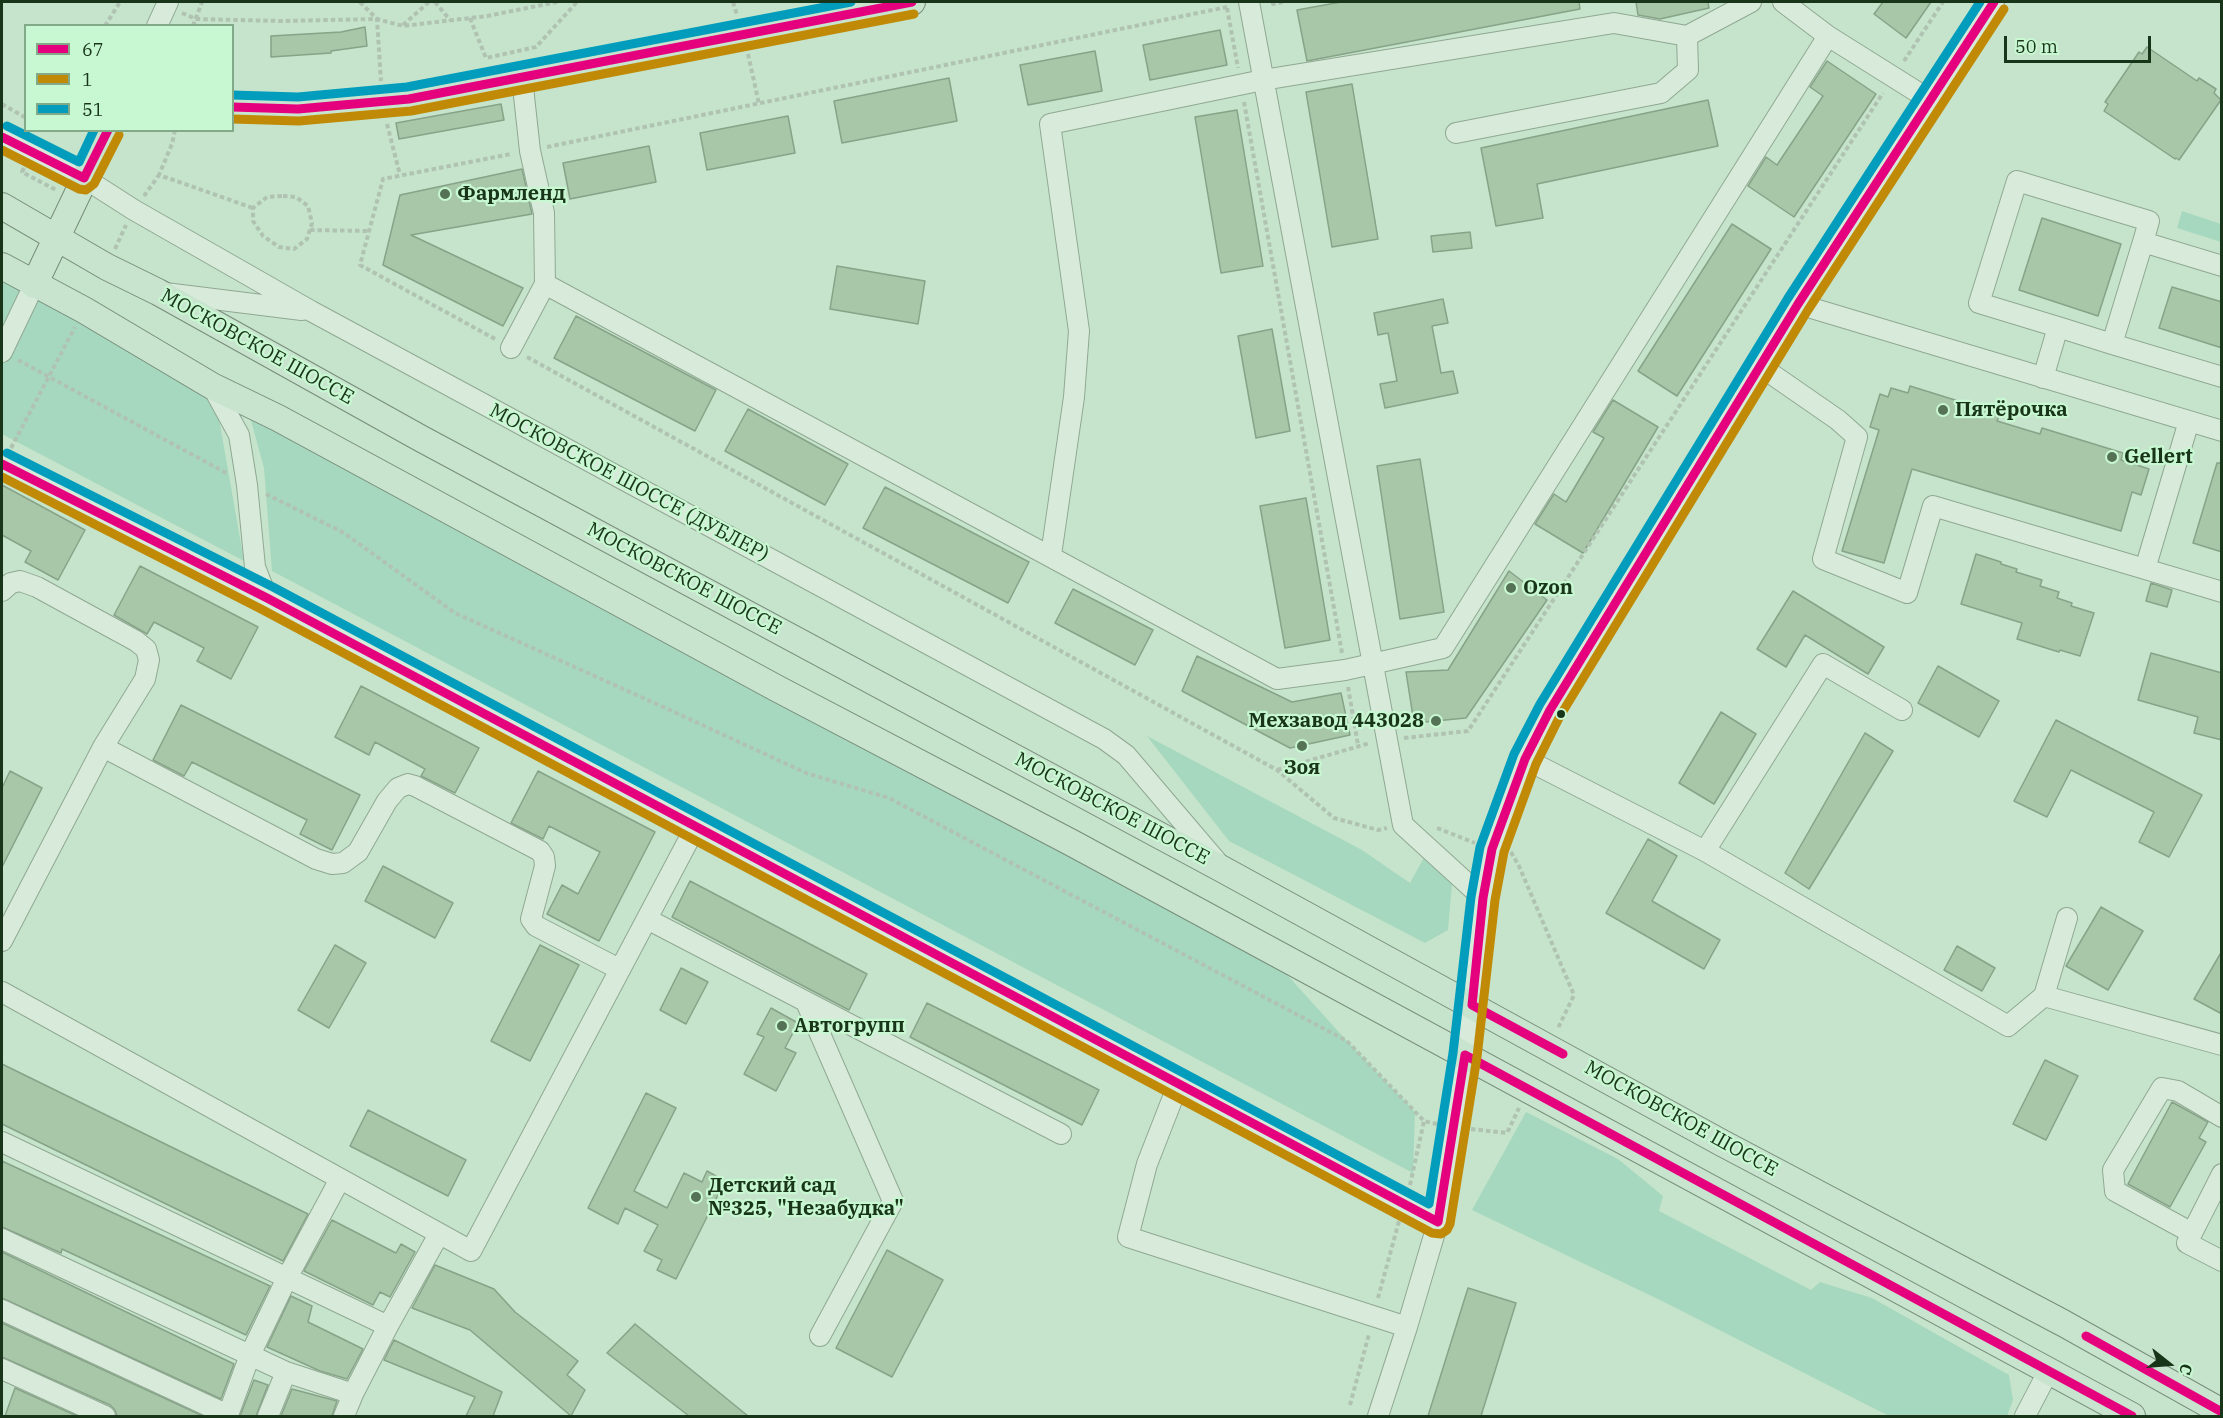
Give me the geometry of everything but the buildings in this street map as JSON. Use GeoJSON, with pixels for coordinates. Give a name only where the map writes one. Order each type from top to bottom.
{"type":"FeatureCollection","features":[{"type":"Feature","properties":{"kind":"main road"},"geometry":{"type":"LineString","coordinates":[[234,107],[297,109],[381,103],[519,79],[912,2]]}},
{"type":"Feature","properties":{"kind":"main road"},"geometry":{"type":"LineString","coordinates":[[34,285],[107,132]]}},
{"type":"Feature","properties":{"kind":"main road","name":"МОСКОВСКОЕ ШОССЕ"},"geometry":{"type":"LineString","coordinates":[[2,206],[107,267],[158,292],[420,438],[1222,869],[1722,1143],[2063,1323],[2222,1412]]}},
{"type":"Feature","properties":{"kind":"main road"},"geometry":{"type":"LineString","coordinates":[[2,266],[84,310],[212,386],[278,418],[767,683],[1072,843],[2133,1416]]}},
{"type":"Feature","properties":{"kind":"street"},"geometry":{"type":"LineString","coordinates":[[1249,2],[1372,664],[1389,740],[1403,825],[1483,898]]}},
{"type":"Feature","properties":{"kind":"street"},"geometry":{"type":"LineString","coordinates":[[1051,555],[1074,397],[1079,331],[1050,124],[1263,80],[1614,23],[1686,36],[1751,2]]}},
{"type":"Feature","properties":{"kind":"street"},"geometry":{"type":"LineString","coordinates":[[1783,2],[1828,36],[1930,100]]}},
{"type":"Feature","properties":{"kind":"street"},"geometry":{"type":"LineString","coordinates":[[1378,1416],[1438,1222],[1465,1055],[1483,898],[1492,849],[1525,759],[1550,710],[1798,304],[1994,2]]}},
{"type":"Feature","properties":{"kind":"street"},"geometry":{"type":"LineString","coordinates":[[158,24],[167,4]]}},
{"type":"Feature","properties":{"kind":"street"},"geometry":{"type":"LineString","coordinates":[[1456,133],[1661,93],[1688,70],[1686,36]]}},
{"type":"Feature","properties":{"kind":"street"},"geometry":{"type":"LineString","coordinates":[[545,284],[1051,555],[1277,679],[1345,670],[1443,648],[1828,36]]}},
{"type":"Feature","properties":{"kind":"street"},"geometry":{"type":"LineString","coordinates":[[511,348],[545,284],[544,213],[530,151],[519,79]]}},
{"type":"Feature","properties":{"kind":"street","name":"МОСКОВСКОЕ ШОССЕ (ДУБЛЕР)"},"geometry":{"type":"LineString","coordinates":[[2,137],[84,178],[134,210],[311,311],[1104,739],[1126,755],[1222,869]]}},
{"type":"Feature","properties":{"kind":"street"},"geometry":{"type":"LineString","coordinates":[[2112,344],[2149,221],[2017,181],[1979,303],[2112,344],[2222,377]]}},
{"type":"Feature","properties":{"kind":"street"},"geometry":{"type":"LineString","coordinates":[[2143,242],[2222,266]]}},
{"type":"Feature","properties":{"kind":"street"},"geometry":{"type":"LineString","coordinates":[[2,352],[34,285]]}},
{"type":"Feature","properties":{"kind":"street"},"geometry":{"type":"LineString","coordinates":[[158,292],[311,311]]}},
{"type":"Feature","properties":{"kind":"street"},"geometry":{"type":"LineString","coordinates":[[1798,304],[2222,431]]}},
{"type":"Feature","properties":{"kind":"street"},"geometry":{"type":"LineString","coordinates":[[2043,378],[2058,327]]}},
{"type":"Feature","properties":{"kind":"street"},"geometry":{"type":"LineString","coordinates":[[1760,366],[1838,420],[1857,436],[1823,559],[1907,593],[1933,506],[2222,592]]}},
{"type":"Feature","properties":{"kind":"street"},"geometry":{"type":"LineString","coordinates":[[212,386],[239,435],[247,485],[255,567],[267,598]]}},
{"type":"Feature","properties":{"kind":"street"},"geometry":{"type":"LineString","coordinates":[[2145,569],[2189,421]]}},
{"type":"Feature","properties":{"kind":"street"},"geometry":{"type":"LineString","coordinates":[[2,464],[267,598],[1438,1222]]}},
{"type":"Feature","properties":{"kind":"street"},"geometry":{"type":"LineString","coordinates":[[2,591],[11,583],[20,581],[37,588],[146,649],[149,660],[145,680],[103,747],[2,941]]}},
{"type":"Feature","properties":{"kind":"street"},"geometry":{"type":"LineString","coordinates":[[1705,851],[1823,664],[1902,710]]}},
{"type":"Feature","properties":{"kind":"street"},"geometry":{"type":"LineString","coordinates":[[103,747],[316,859],[332,864],[343,863],[358,852],[387,801],[398,788],[408,784],[415,786],[540,851],[544,857],[545,866],[531,919],[536,926],[619,969]]}},
{"type":"Feature","properties":{"kind":"street"},"geometry":{"type":"LineString","coordinates":[[1525,759],[1705,851],[2008,1026],[2044,996],[2067,918]]}},
{"type":"Feature","properties":{"kind":"street"},"geometry":{"type":"LineString","coordinates":[[2,992],[471,1251],[696,826]]}},
{"type":"Feature","properties":{"kind":"street"},"geometry":{"type":"LineString","coordinates":[[647,919],[1061,1134]]}},
{"type":"Feature","properties":{"kind":"street"},"geometry":{"type":"LineString","coordinates":[[2044,996],[2222,1045]]}},
{"type":"Feature","properties":{"kind":"street"},"geometry":{"type":"LineString","coordinates":[[806,1002],[893,1201],[820,1336]]}},
{"type":"Feature","properties":{"kind":"street"},"geometry":{"type":"LineString","coordinates":[[1179,1082],[1147,1164],[1128,1237],[1407,1328]]}},
{"type":"Feature","properties":{"kind":"street"},"geometry":{"type":"LineString","coordinates":[[2192,1233],[2115,1191],[2113,1170],[2162,1088],[2178,1091],[2222,1117]]}},
{"type":"Feature","properties":{"kind":"street"},"geometry":{"type":"LineString","coordinates":[[2,1142],[388,1326]]}},
{"type":"Feature","properties":{"kind":"street"},"geometry":{"type":"LineString","coordinates":[[2222,1174],[2187,1243],[2222,1261]]}},
{"type":"Feature","properties":{"kind":"street"},"geometry":{"type":"LineString","coordinates":[[2,1310],[228,1416],[250,1355],[287,1278],[340,1179]]}},
{"type":"Feature","properties":{"kind":"street"},"geometry":{"type":"LineString","coordinates":[[344,1416],[352,1394],[439,1234]]}},
{"type":"Feature","properties":{"kind":"street"},"geometry":{"type":"LineString","coordinates":[[2,1239],[286,1372],[352,1394]]}},
{"type":"Feature","properties":{"kind":"street"},"geometry":{"type":"LineString","coordinates":[[2,1369],[105,1416]]}},
{"type":"Feature","properties":{"kind":"street"},"geometry":{"type":"LineString","coordinates":[[2025,1416],[2049,1370]]}},
{"type":"Feature","properties":{"kind":"street"},"geometry":{"type":"LineString","coordinates":[[268,1416],[286,1372]]}},
{"type":"Feature","properties":{"kind":"path"},"geometry":{"type":"LineString","coordinates":[[106,24],[120,2]]}},
{"type":"Feature","properties":{"kind":"path"},"geometry":{"type":"LineString","coordinates":[[194,24],[202,2]]}},
{"type":"Feature","properties":{"kind":"path"},"geometry":{"type":"LineString","coordinates":[[360,2],[377,19]]}},
{"type":"Feature","properties":{"kind":"path"},"geometry":{"type":"LineString","coordinates":[[403,26],[429,2]]}},
{"type":"Feature","properties":{"kind":"path"},"geometry":{"type":"LineString","coordinates":[[435,2],[451,20]]}},
{"type":"Feature","properties":{"kind":"path"},"geometry":{"type":"LineString","coordinates":[[167,4],[196,19],[281,21],[377,19],[403,26],[470,18],[556,2]]}},
{"type":"Feature","properties":{"kind":"path"},"geometry":{"type":"LineString","coordinates":[[470,18],[486,58],[536,47],[577,2]]}},
{"type":"Feature","properties":{"kind":"path"},"geometry":{"type":"LineString","coordinates":[[1231,2],[1227,8],[1358,745]]}},
{"type":"Feature","properties":{"kind":"path"},"geometry":{"type":"LineString","coordinates":[[1273,2],[1283,2]]}},
{"type":"Feature","properties":{"kind":"path"},"geometry":{"type":"LineString","coordinates":[[1227,8],[383,179],[360,265],[1277,770],[1358,745],[1468,731],[1943,2]]}},
{"type":"Feature","properties":{"kind":"path"},"geometry":{"type":"LineString","coordinates":[[516,52],[519,79]]}},
{"type":"Feature","properties":{"kind":"path"},"geometry":{"type":"LineString","coordinates":[[2,104],[24,117]]}},
{"type":"Feature","properties":{"kind":"path"},"geometry":{"type":"LineString","coordinates":[[175,132],[159,175],[253,208]]}},
{"type":"Feature","properties":{"kind":"path"},"geometry":{"type":"LineString","coordinates":[[267,197],[296,197],[308,206],[312,223],[307,239],[294,249],[279,247],[262,236],[253,221],[253,208],[267,197]]}},
{"type":"Feature","properties":{"kind":"path"},"geometry":{"type":"LineString","coordinates":[[310,230],[369,231]]}},
{"type":"Feature","properties":{"kind":"path"},"geometry":{"type":"LineString","coordinates":[[1350,1405],[1397,1228],[1406,1205],[1424,1122]]}},
{"type":"Feature","properties":{"kind":"green space"},"geometry":{"type":"Polygon","coordinates":[[[2182,211],[2221,224],[2221,242],[2177,228],[2182,211]]]}},
{"type":"Feature","properties":{"kind":"green space"},"geometry":{"type":"Polygon","coordinates":[[[2,269],[195,376],[219,419],[244,561],[2,434],[2,269]]]}},
{"type":"Feature","properties":{"kind":"green space"},"geometry":{"type":"Polygon","coordinates":[[[246,402],[1260,945],[1415,1112],[1413,1173],[272,571],[264,468],[246,402]]]}},
{"type":"Feature","properties":{"kind":"green space"},"geometry":{"type":"Polygon","coordinates":[[[1147,736],[1362,850],[1410,883],[1428,850],[1453,872],[1448,930],[1425,943],[1229,841],[1147,736]]]}},
{"type":"Feature","properties":{"kind":"green space"},"geometry":{"type":"Polygon","coordinates":[[[1526,1112],[1618,1159],[1663,1196],[1659,1211],[1811,1290],[1820,1282],[1872,1298],[2009,1375],[2013,1400],[2007,1416],[1889,1416],[1664,1302],[1472,1210],[1526,1112]]]}},
{"type":"Feature","properties":{"kind":"transit line","name":"51"},"geometry":{"type":"LineString","coordinates":[[234,95],[298,97],[407,87],[851,2]]}},
{"type":"Feature","properties":{"kind":"transit line","name":"67"},"geometry":{"type":"LineString","coordinates":[[234,107],[298,109],[409,99],[912,2]]}},
{"type":"Feature","properties":{"kind":"transit line","name":"51"},"geometry":{"type":"LineString","coordinates":[[7,453],[273,587],[1429,1204],[1453,1053],[1471,897],[1480,847],[1514,754],[1540,704],[1788,298],[1980,2]]}},
{"type":"Feature","properties":{"kind":"transit line","name":"67"},"geometry":{"type":"LineString","coordinates":[[1563,1054],[1472,1005],[1483,898],[1492,849],[1525,759],[1550,710],[1798,304],[1994,2]]}},
{"type":"Feature","properties":{"kind":"transit line","name":"1"},"geometry":{"type":"LineString","coordinates":[[2,477],[261,609],[1432,1233],[1441,1234],[1450,1224],[1477,1057],[1495,900],[1504,852],[1536,764],[1560,716],[1808,310],[2004,9]]}},
{"type":"Feature","properties":{"kind":"transit line","name":"1"},"geometry":{"type":"LineString","coordinates":[[234,119],[299,121],[411,111],[914,14]]}},
{"type":"Feature","properties":{"kind":"transit line","name":"51"},"geometry":{"type":"LineString","coordinates":[[7,126],[79,162],[93,132]]}},
{"type":"Feature","properties":{"kind":"transit line","name":"67"},"geometry":{"type":"LineString","coordinates":[[2,137],[84,178],[107,132]]}},
{"type":"Feature","properties":{"kind":"transit line","name":"1"},"geometry":{"type":"LineString","coordinates":[[2,150],[79,189],[86,190],[94,184],[119,135]]}},
{"type":"Feature","properties":{"kind":"transit line","name":"67"},"geometry":{"type":"LineString","coordinates":[[2,464],[267,598],[1438,1222],[1465,1055],[2132,1416]]}},
{"type":"Feature","properties":{"kind":"transit line","name":"67"},"geometry":{"type":"LineString","coordinates":[[2086,1336],[2222,1412]]}},
{"type":"Feature","properties":{"kind":"place","name":"Фармленд"},"geometry":{"type":"Point","coordinates":[445,194]}},
{"type":"Feature","properties":{"kind":"place","name":"Пятёрочка"},"geometry":{"type":"Point","coordinates":[1943,410]}},
{"type":"Feature","properties":{"kind":"place","name":"Gellert"},"geometry":{"type":"Point","coordinates":[2112,457]}},
{"type":"Feature","properties":{"kind":"place","name":"Ozon"},"geometry":{"type":"Point","coordinates":[1511,588]}},
{"type":"Feature","properties":{"kind":"place","name":"Мехзавод 443028"},"geometry":{"type":"Point","coordinates":[1436,721]}},
{"type":"Feature","properties":{"kind":"place","name":"Зоя"},"geometry":{"type":"Point","coordinates":[1302,746]}},
{"type":"Feature","properties":{"kind":"place","name":"Автогрупп"},"geometry":{"type":"Point","coordinates":[782,1026]}},
{"type":"Feature","properties":{"kind":"place","name":"Детский сад №325, \"Незабудка\""},"geometry":{"type":"Point","coordinates":[696,1197]}}]}
